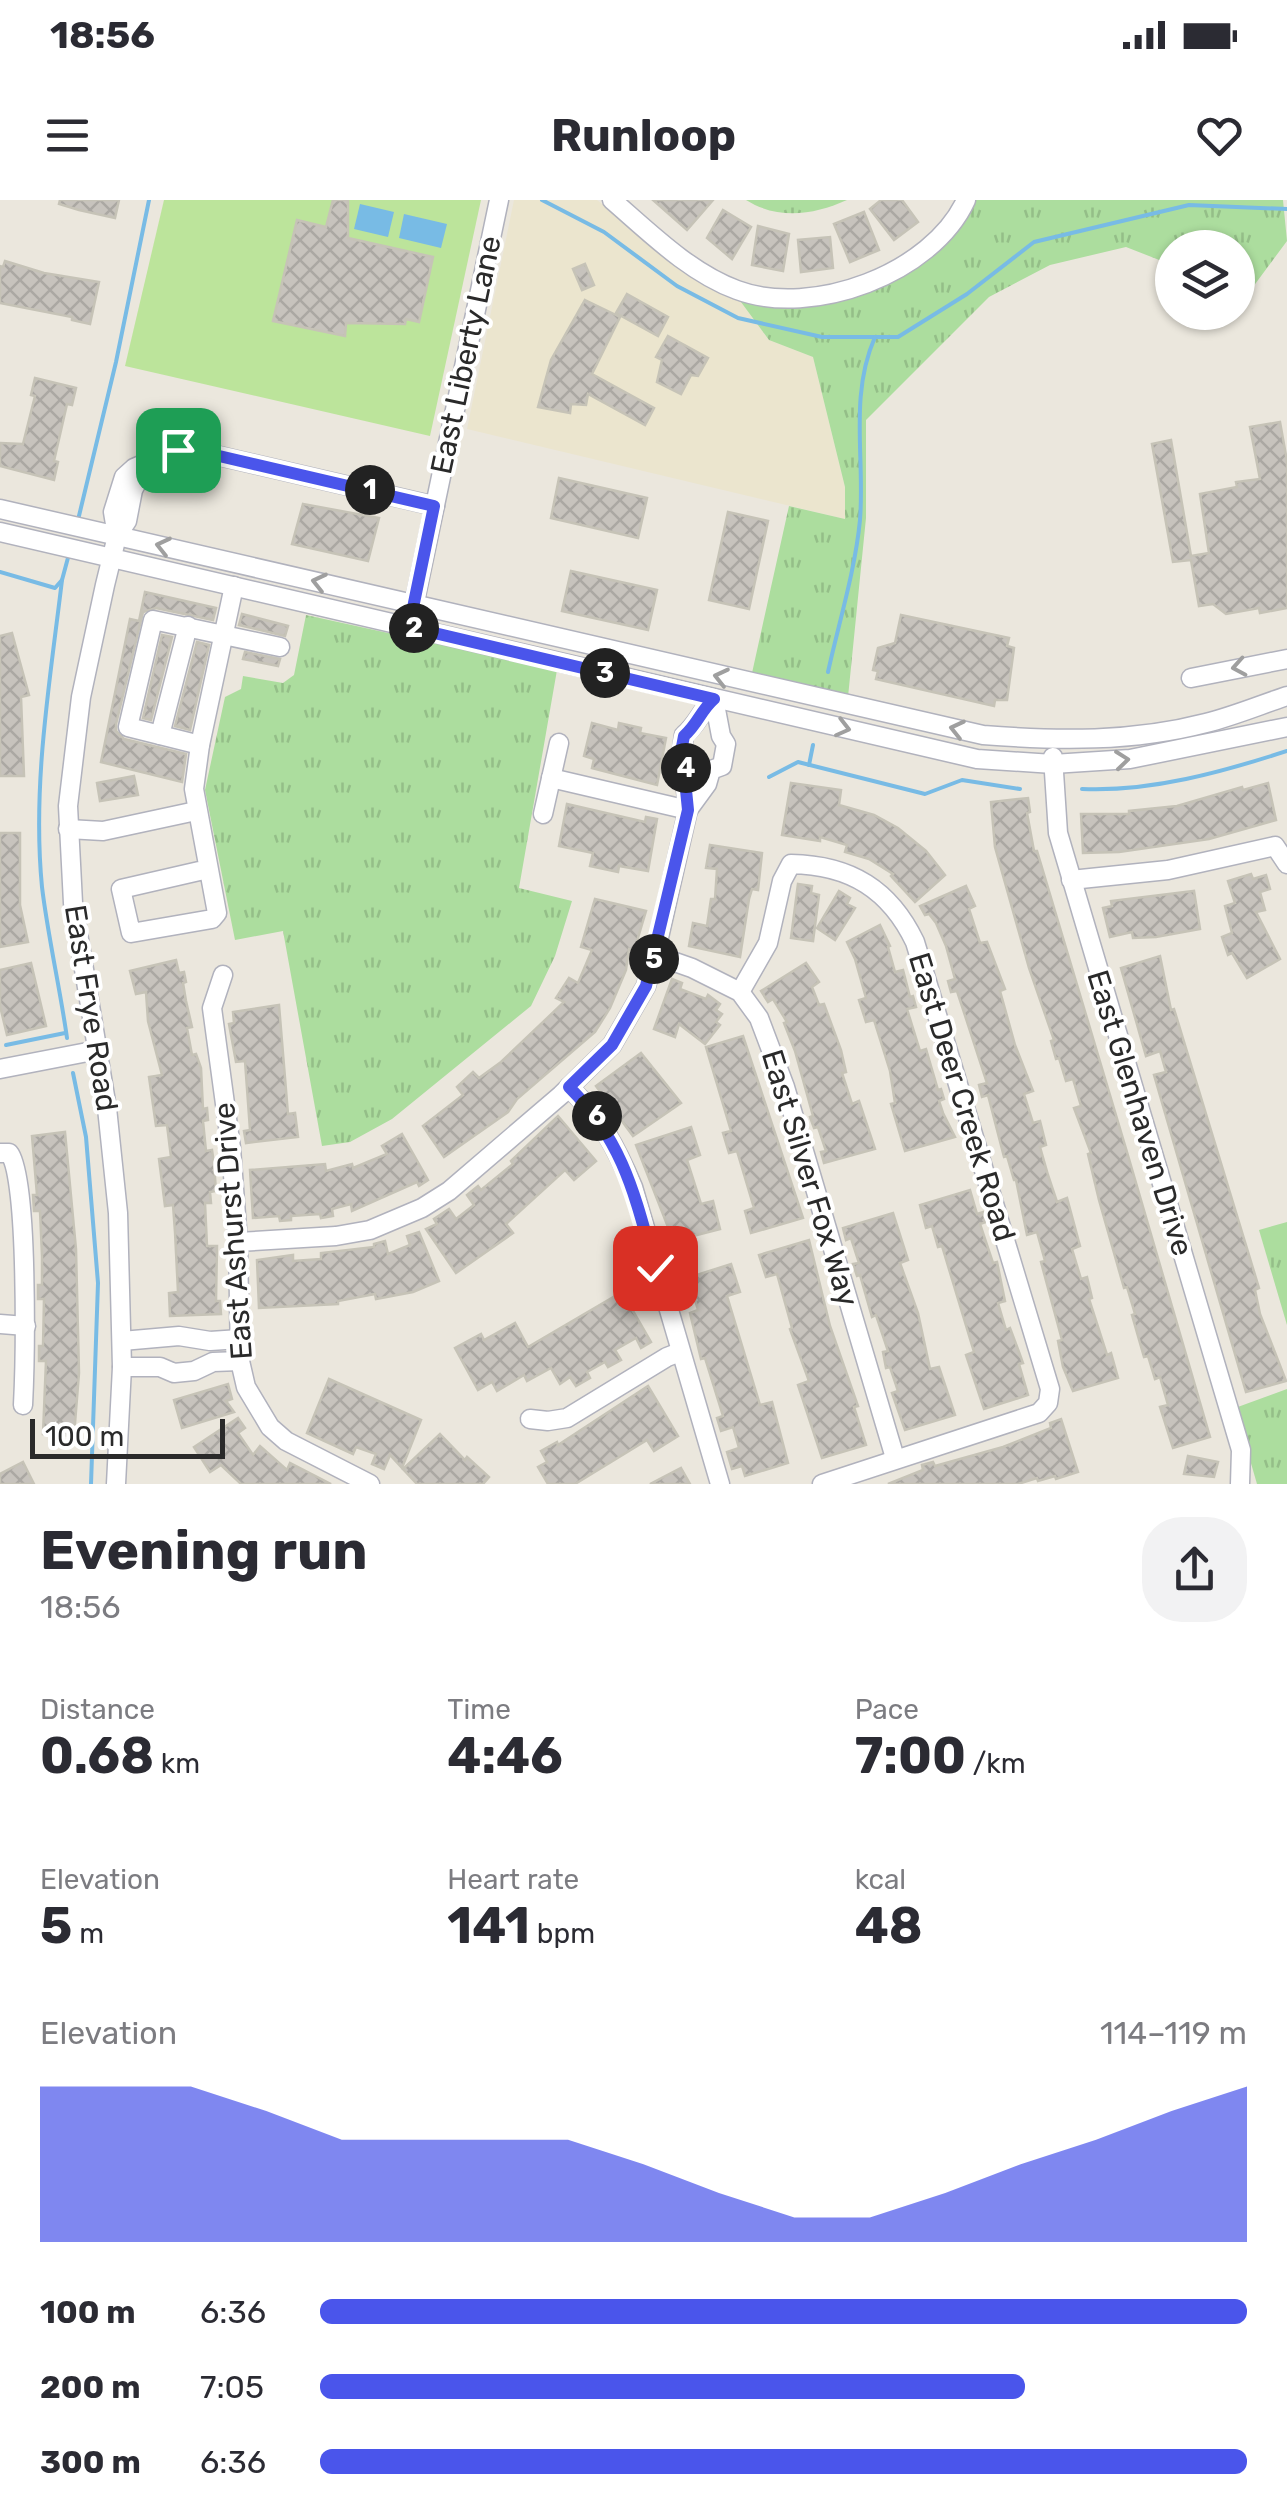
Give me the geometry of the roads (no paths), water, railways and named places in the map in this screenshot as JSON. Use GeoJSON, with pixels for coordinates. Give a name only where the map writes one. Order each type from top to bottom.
{"type":"FeatureCollection","features":[{"type":"Feature","properties":{"kind":"street"},"geometry":{"type":"LineString","coordinates":[[612,200],[680,257],[738,290],[794,297],[854,289],[884,277],[915,258],[942,233],[966,200]]}},
{"type":"Feature","properties":{"kind":"street","name":"East Liberty Lane"},"geometry":{"type":"LineString","coordinates":[[409,627],[499,202]]}},
{"type":"Feature","properties":{"kind":"street","name":"East Frye Road"},"geometry":{"type":"LineString","coordinates":[[116,1484],[122,1341],[114,1168],[73,904],[68,829],[74,742],[112,558],[127,521],[126,489],[146,465],[188,449],[434,506]]}},
{"type":"Feature","properties":{"kind":"street"},"geometry":{"type":"LineString","coordinates":[[0,508],[983,736],[1053,740],[1124,737],[1208,722],[1287,696]]}},
{"type":"Feature","properties":{"kind":"street"},"geometry":{"type":"LineString","coordinates":[[0,532],[964,756],[1052,764],[1161,755],[1287,727]]}},
{"type":"Feature","properties":{"kind":"street"},"geometry":{"type":"LineString","coordinates":[[208,869],[122,889],[130,933],[215,917],[208,869],[196,810],[194,789],[234,586]]}},
{"type":"Feature","properties":{"kind":"street"},"geometry":{"type":"LineString","coordinates":[[200,745],[127,724],[152,624],[157,619],[280,647]]}},
{"type":"Feature","properties":{"kind":"street"},"geometry":{"type":"LineString","coordinates":[[160,736],[188,626]]}},
{"type":"Feature","properties":{"kind":"street"},"geometry":{"type":"LineString","coordinates":[[1191,678],[1287,659]]}},
{"type":"Feature","properties":{"kind":"street"},"geometry":{"type":"LineString","coordinates":[[714,699],[726,744],[722,766],[711,770],[687,764],[680,757],[684,736],[714,699]]}},
{"type":"Feature","properties":{"kind":"street"},"geometry":{"type":"LineString","coordinates":[[692,729],[721,736]]}},
{"type":"Feature","properties":{"kind":"street","name":"East Glenhaven Drive"},"geometry":{"type":"LineString","coordinates":[[1053,740],[1056,820],[1071,880],[1241,1450],[1240,1484]]}},
{"type":"Feature","properties":{"kind":"street"},"geometry":{"type":"LineString","coordinates":[[543,814],[559,743]]}},
{"type":"Feature","properties":{"kind":"street"},"geometry":{"type":"LineString","coordinates":[[238,1242],[336,1236],[394,1222],[449,1191],[612,1045],[646,986],[655,955],[688,810],[687,764]]}},
{"type":"Feature","properties":{"kind":"street"},"geometry":{"type":"LineString","coordinates":[[688,810],[711,770]]}},
{"type":"Feature","properties":{"kind":"street"},"geometry":{"type":"LineString","coordinates":[[551,778],[688,810]]}},
{"type":"Feature","properties":{"kind":"street"},"geometry":{"type":"LineString","coordinates":[[68,829],[103,831],[196,810]]}},
{"type":"Feature","properties":{"kind":"street"},"geometry":{"type":"LineString","coordinates":[[1071,880],[1168,870],[1276,846],[1287,864]]}},
{"type":"Feature","properties":{"kind":"street","name":"East Deer Creek Road"},"geometry":{"type":"LineString","coordinates":[[740,992],[768,944],[782,881],[791,864],[806,864],[861,880],[894,905],[915,942],[1050,1389],[1048,1403],[1040,1413],[895,1458]]}},
{"type":"Feature","properties":{"kind":"street"},"geometry":{"type":"LineString","coordinates":[[655,955],[740,992]]}},
{"type":"Feature","properties":{"kind":"street","name":"East Ashurst Drive"},"geometry":{"type":"LineString","coordinates":[[223,975],[212,1008],[238,1242],[240,1362],[255,1406],[270,1427],[310,1456],[370,1484]]}},
{"type":"Feature","properties":{"kind":"street","name":"East Silver Fox Way"},"geometry":{"type":"LineString","coordinates":[[740,992],[759,1018],[773,1050],[895,1458]]}},
{"type":"Feature","properties":{"kind":"street"},"geometry":{"type":"LineString","coordinates":[[0,1068],[98,1050]]}},
{"type":"Feature","properties":{"kind":"street"},"geometry":{"type":"LineString","coordinates":[[569,1087],[596,1114],[618,1151],[633,1188],[720,1484]]}},
{"type":"Feature","properties":{"kind":"street"},"geometry":{"type":"LineString","coordinates":[[4,1153],[14,1160],[18,1186],[26,1326],[24,1405]]}},
{"type":"Feature","properties":{"kind":"street"},"geometry":{"type":"LineString","coordinates":[[0,1324],[26,1326]]}},
{"type":"Feature","properties":{"kind":"street"},"geometry":{"type":"LineString","coordinates":[[122,1341],[179,1336],[240,1340]]}},
{"type":"Feature","properties":{"kind":"street"},"geometry":{"type":"LineString","coordinates":[[193,1338],[194,1370]]}},
{"type":"Feature","properties":{"kind":"street"},"geometry":{"type":"LineString","coordinates":[[160,1340],[160,1368]]}},
{"type":"Feature","properties":{"kind":"street"},"geometry":{"type":"LineString","coordinates":[[530,1419],[548,1422],[566,1418],[680,1352]]}},
{"type":"Feature","properties":{"kind":"street"},"geometry":{"type":"LineString","coordinates":[[122,1368],[160,1368],[174,1373],[213,1362],[240,1362]]}},
{"type":"Feature","properties":{"kind":"street"},"geometry":{"type":"LineString","coordinates":[[822,1484],[895,1458]]}},
{"type":"Feature","properties":{"kind":"water"},"geometry":{"type":"Polygon","coordinates":[[[360,204],[394,212],[388,237],[354,229],[360,204]]]}},
{"type":"Feature","properties":{"kind":"water"},"geometry":{"type":"Polygon","coordinates":[[[404,214],[447,224],[441,248],[399,238],[404,214]]]}},
{"type":"Feature","properties":{"kind":"waterway"},"geometry":{"type":"LineString","coordinates":[[78,520],[149,200]]}},
{"type":"Feature","properties":{"kind":"waterway"},"geometry":{"type":"LineString","coordinates":[[542,200],[604,232],[677,286],[738,318],[822,337],[898,337],[967,294],[1034,242],[1189,205],[1287,209]]}},
{"type":"Feature","properties":{"kind":"waterway"},"geometry":{"type":"LineString","coordinates":[[828,672],[858,539],[860,404],[867,359],[875,337]]}},
{"type":"Feature","properties":{"kind":"waterway"},"geometry":{"type":"LineString","coordinates":[[0,572],[55,588],[62,580],[69,554]]}},
{"type":"Feature","properties":{"kind":"waterway"},"geometry":{"type":"LineString","coordinates":[[62,580],[44,733],[39,849],[67,1038]]}},
{"type":"Feature","properties":{"kind":"waterway"},"geometry":{"type":"LineString","coordinates":[[809,765],[813,745]]}},
{"type":"Feature","properties":{"kind":"waterway"},"geometry":{"type":"LineString","coordinates":[[1082,789],[1160,784],[1287,751]]}},
{"type":"Feature","properties":{"kind":"waterway"},"geometry":{"type":"LineString","coordinates":[[769,777],[798,762],[925,794],[962,780],[1020,789]]}},
{"type":"Feature","properties":{"kind":"waterway"},"geometry":{"type":"LineString","coordinates":[[6,1045],[65,1033]]}},
{"type":"Feature","properties":{"kind":"waterway"},"geometry":{"type":"LineString","coordinates":[[73,1073],[86,1137],[98,1283],[91,1484]]}}]}
